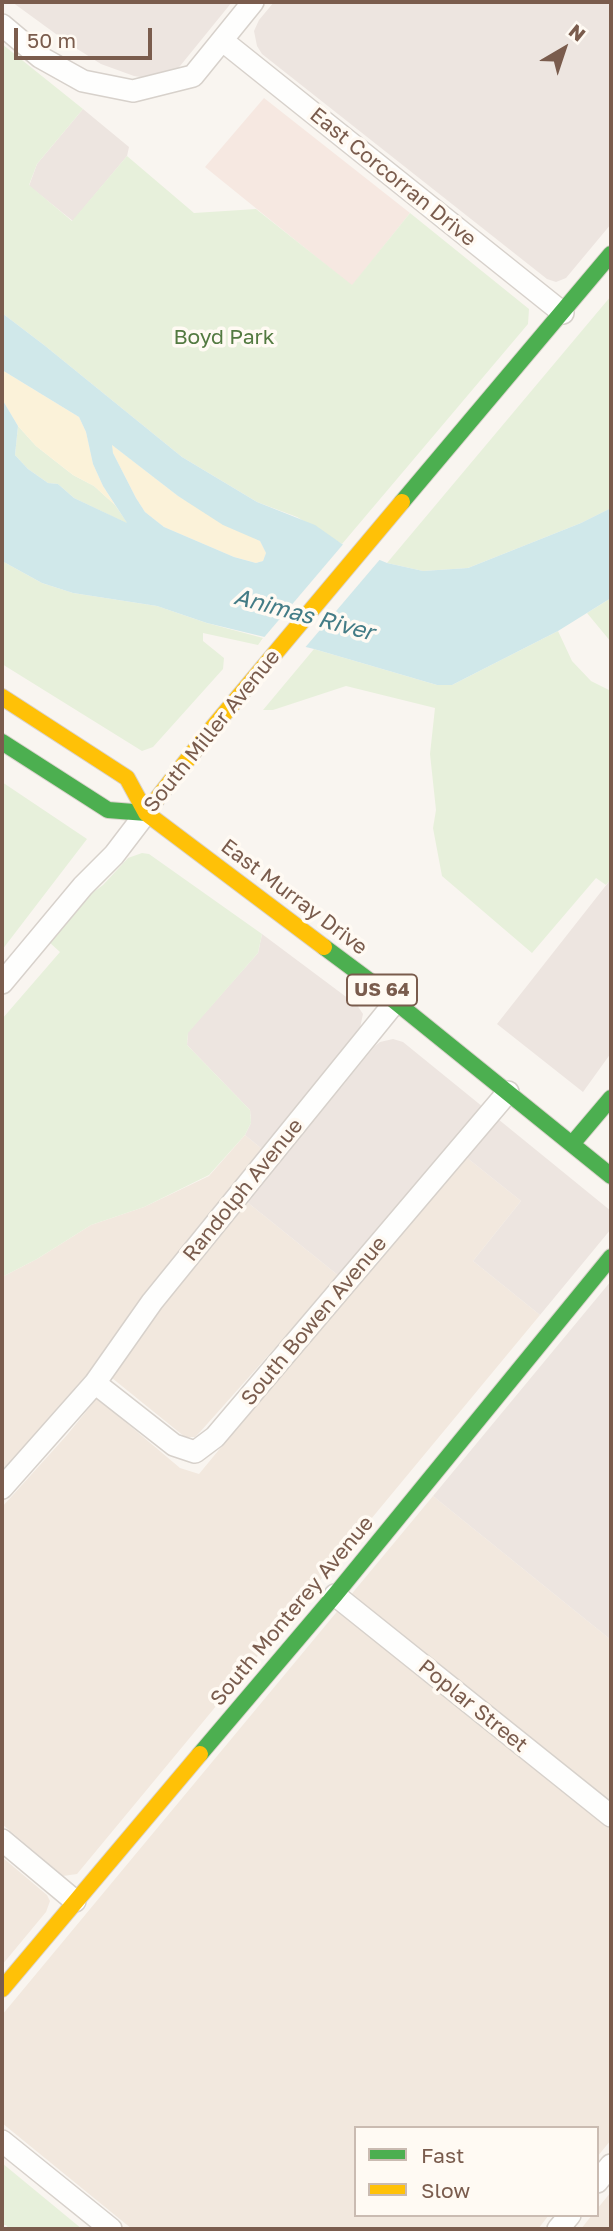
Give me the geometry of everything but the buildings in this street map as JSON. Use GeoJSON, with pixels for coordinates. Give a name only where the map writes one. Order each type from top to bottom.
{"type":"FeatureCollection","features":[{"type":"Feature","properties":{"kind":"main road","name":"South Miller Avenue"},"geometry":{"type":"LineString","coordinates":[[146,813],[262,670],[611,254]]}},
{"type":"Feature","properties":{"kind":"main road","name":"East Murray Drive"},"geometry":{"type":"LineString","coordinates":[[2,697],[127,778],[146,813],[396,1001],[611,1176]]}},
{"type":"Feature","properties":{"kind":"main road"},"geometry":{"type":"LineString","coordinates":[[2,742],[108,810],[146,813]]}},
{"type":"Feature","properties":{"kind":"main road"},"geometry":{"type":"LineString","coordinates":[[572,1144],[611,1098]]}},
{"type":"Feature","properties":{"kind":"main road","name":"South Monterey Avenue"},"geometry":{"type":"LineString","coordinates":[[2,1989],[335,1595],[611,1257]]}},
{"type":"Feature","properties":{"kind":"street"},"geometry":{"type":"LineString","coordinates":[[2,25],[40,57],[83,81],[133,92],[193,76],[253,2]]}},
{"type":"Feature","properties":{"kind":"street","name":"East Corcorran Drive"},"geometry":{"type":"LineString","coordinates":[[223,41],[562,313]]}},
{"type":"Feature","properties":{"kind":"street","name":"South Miller Avenue"},"geometry":{"type":"LineString","coordinates":[[2,983],[83,886],[114,855],[146,813]]}},
{"type":"Feature","properties":{"kind":"street","name":"Randolph Avenue"},"geometry":{"type":"LineString","coordinates":[[2,1488],[96,1383],[152,1302],[396,1001]]}},
{"type":"Feature","properties":{"kind":"street","name":"South Bowen Avenue"},"geometry":{"type":"LineString","coordinates":[[96,1383],[174,1446],[195,1452],[215,1437],[508,1092]]}},
{"type":"Feature","properties":{"kind":"street","name":"Poplar Street"},"geometry":{"type":"LineString","coordinates":[[335,1595],[611,1816]]}},
{"type":"Feature","properties":{"kind":"street"},"geometry":{"type":"LineString","coordinates":[[2,1840],[75,1900]]}},
{"type":"Feature","properties":{"kind":"street"},"geometry":{"type":"LineString","coordinates":[[2,2141],[111,2229]]}},
{"type":"Feature","properties":{"kind":"street"},"geometry":{"type":"LineString","coordinates":[[599,2180],[611,2165]]}},
{"type":"Feature","properties":{"kind":"shaded area"},"geometry":{"type":"Polygon","coordinates":[[[12,2],[232,2],[176,71],[152,79],[134,76],[101,64],[12,2]]]}},
{"type":"Feature","properties":{"kind":"shaded area"},"geometry":{"type":"Polygon","coordinates":[[[274,2],[611,2],[611,224],[566,278],[556,282],[547,279],[262,54],[254,31],[259,20],[274,2]]]}},
{"type":"Feature","properties":{"kind":"shaded area"},"geometry":{"type":"Polygon","coordinates":[[[264,98],[410,213],[352,286],[205,167],[264,98]]]}},
{"type":"Feature","properties":{"kind":"shaded area"},"geometry":{"type":"Polygon","coordinates":[[[83,109],[129,147],[127,156],[73,221],[29,186],[37,164],[83,109]]]}},
{"type":"Feature","properties":{"kind":"shaded area"},"geometry":{"type":"Polygon","coordinates":[[[611,879],[611,1053],[583,1092],[497,1024],[611,879]]]}},
{"type":"Feature","properties":{"kind":"shaded area"},"geometry":{"type":"Polygon","coordinates":[[[262,934],[357,1005],[363,1014],[360,1028],[262,1149],[245,1135],[251,1123],[250,1110],[187,1045],[188,1032],[258,953],[262,934]]]}},
{"type":"Feature","properties":{"kind":"shaded area"},"geometry":{"type":"Polygon","coordinates":[[[393,1039],[403,1042],[483,1107],[339,1276],[247,1202],[375,1046],[393,1039]]]}},
{"type":"Feature","properties":{"kind":"shaded area"},"geometry":{"type":"Polygon","coordinates":[[[498,1119],[611,1211],[611,1229],[540,1315],[473,1261],[521,1201],[466,1157],[498,1119]]]}},
{"type":"Feature","properties":{"kind":"shaded area"},"geometry":{"type":"Polygon","coordinates":[[[245,1135],[262,1149],[145,1294],[90,1374],[2,1476],[2,1277],[37,1259],[91,1225],[144,1207],[209,1176],[245,1135]]]}},
{"type":"Feature","properties":{"kind":"shaded area"},"geometry":{"type":"Polygon","coordinates":[[[466,1157],[521,1201],[473,1261],[540,1315],[77,1874],[63,1876],[2,1824],[2,1507],[97,1398],[180,1468],[199,1474],[357,1282],[466,1157]]]}},
{"type":"Feature","properties":{"kind":"shaded area"},"geometry":{"type":"Polygon","coordinates":[[[247,1202],[339,1276],[200,1432],[195,1437],[185,1437],[112,1378],[157,1312],[247,1202]]]}},
{"type":"Feature","properties":{"kind":"shaded area"},"geometry":{"type":"Polygon","coordinates":[[[611,1281],[611,1640],[433,1496],[611,1281]]]}},
{"type":"Feature","properties":{"kind":"shaded area"},"geometry":{"type":"Polygon","coordinates":[[[433,1496],[611,1640],[611,2140],[599,2155],[599,2126],[354,2126],[354,2217],[547,2217],[538,2229],[132,2229],[2,2123],[2,2015],[433,1496]]]}},
{"type":"Feature","properties":{"kind":"shaded area"},"geometry":{"type":"Polygon","coordinates":[[[2,1857],[47,1895],[50,1901],[46,1912],[2,1965],[2,1857]]]}},
{"type":"Feature","properties":{"kind":"shaded area"},"geometry":{"type":"Polygon","coordinates":[[[611,2192],[611,2229],[581,2229],[590,2217],[599,2217],[599,2207],[611,2192]]]}},
{"type":"Feature","properties":{"kind":"green space","name":"Boyd Park"},"geometry":{"type":"Polygon","coordinates":[[[2,44],[83,109],[37,164],[29,185],[72,221],[127,156],[194,213],[256,209],[352,285],[410,213],[529,309],[528,324],[342,544],[297,517],[257,502],[182,457],[2,313],[2,44]]]}},
{"type":"Feature","properties":{"kind":"green space"},"geometry":{"type":"Polygon","coordinates":[[[611,296],[611,508],[581,523],[468,568],[423,571],[387,563],[611,296]]]}},
{"type":"Feature","properties":{"kind":"green space"},"geometry":{"type":"Polygon","coordinates":[[[18,426],[36,446],[73,475],[94,486],[115,505],[128,524],[74,498],[58,484],[48,483],[28,469],[15,455],[18,426]]]}},
{"type":"Feature","properties":{"kind":"green space"},"geometry":{"type":"Polygon","coordinates":[[[2,561],[42,583],[73,593],[157,606],[263,638],[258,645],[203,633],[203,641],[224,658],[223,669],[153,747],[142,751],[2,664],[2,561]]]}},
{"type":"Feature","properties":{"kind":"green space"},"geometry":{"type":"Polygon","coordinates":[[[611,598],[611,642],[587,613],[611,598]]]}},
{"type":"Feature","properties":{"kind":"green space"},"geometry":{"type":"Polygon","coordinates":[[[558,631],[572,661],[591,681],[611,691],[611,879],[606,885],[596,878],[532,953],[442,876],[433,828],[436,810],[430,754],[435,708],[346,686],[273,710],[263,710],[314,649],[437,685],[452,685],[558,631]]]}},
{"type":"Feature","properties":{"kind":"green space"},"geometry":{"type":"Polygon","coordinates":[[[2,782],[87,839],[2,950],[2,782]]]}},
{"type":"Feature","properties":{"kind":"green space"},"geometry":{"type":"Polygon","coordinates":[[[142,853],[149,854],[262,934],[258,953],[188,1033],[187,1045],[250,1110],[251,1123],[245,1135],[209,1175],[144,1207],[91,1225],[37,1259],[2,1277],[2,1019],[60,952],[49,942],[91,894],[128,858],[142,853]]]}},
{"type":"Feature","properties":{"kind":"green space"},"geometry":{"type":"Polygon","coordinates":[[[2,2163],[82,2229],[9,2229],[2,2225],[2,2163]]]}},
{"type":"Feature","properties":{"kind":"sand"},"geometry":{"type":"Polygon","coordinates":[[[2,370],[79,417],[86,432],[93,464],[115,505],[94,486],[73,475],[36,446],[18,426],[2,399],[2,370]]]}},
{"type":"Feature","properties":{"kind":"sand"},"geometry":{"type":"Polygon","coordinates":[[[111,444],[178,496],[260,541],[266,553],[263,561],[256,563],[234,557],[164,527],[145,512],[136,498],[111,444]]]}},
{"type":"Feature","properties":{"kind":"water","name":"Animas River"},"geometry":{"type":"Polygon","coordinates":[[[2,313],[182,457],[257,502],[315,525],[342,544],[387,563],[423,571],[468,568],[581,523],[611,508],[611,598],[558,631],[452,685],[437,685],[314,649],[207,623],[157,606],[73,593],[42,583],[2,561],[2,399],[18,426],[15,455],[28,469],[48,483],[58,484],[74,498],[127,523],[103,486],[93,464],[86,432],[79,417],[2,370],[2,313]],[[112,445],[113,453],[136,498],[145,512],[164,527],[234,557],[256,563],[263,561],[266,553],[260,541],[223,525],[178,496],[112,445]]]}},
{"type":"Feature","properties":{"kind":"pier"},"geometry":{"type":"Polygon","coordinates":[[[345,542],[382,557],[303,650],[261,641],[345,542]]]}},
{"type":"Feature","properties":{"kind":"traffic: fast"},"geometry":{"type":"LineString","coordinates":[[402,502],[611,254]]}},
{"type":"Feature","properties":{"kind":"traffic: fast"},"geometry":{"type":"LineString","coordinates":[[2,742],[108,810],[146,813]]}},
{"type":"Feature","properties":{"kind":"traffic: fast"},"geometry":{"type":"LineString","coordinates":[[324,947],[611,1176]]}},
{"type":"Feature","properties":{"kind":"traffic: fast"},"geometry":{"type":"LineString","coordinates":[[572,1144],[611,1098]]}},
{"type":"Feature","properties":{"kind":"traffic: fast"},"geometry":{"type":"LineString","coordinates":[[200,1754],[335,1595],[611,1257]]}},
{"type":"Feature","properties":{"kind":"traffic: slow"},"geometry":{"type":"LineString","coordinates":[[146,813],[209,732],[402,502]]}},
{"type":"Feature","properties":{"kind":"traffic: slow"},"geometry":{"type":"LineString","coordinates":[[2,697],[127,778],[146,813],[324,947]]}},
{"type":"Feature","properties":{"kind":"traffic: slow"},"geometry":{"type":"LineString","coordinates":[[2,1989],[200,1754]]}}]}
